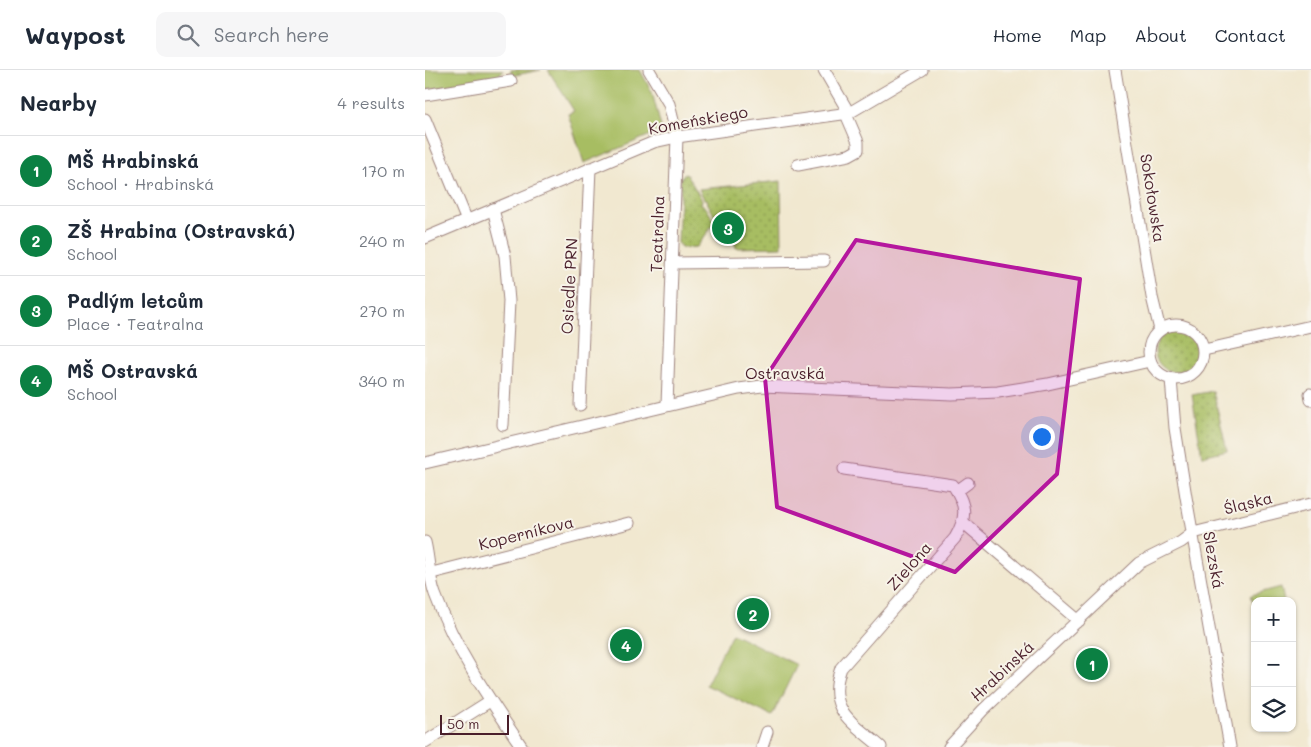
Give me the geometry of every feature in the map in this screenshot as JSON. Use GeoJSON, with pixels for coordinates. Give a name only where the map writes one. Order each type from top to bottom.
{"type":"FeatureCollection","features":[{"type":"Feature","properties":{"kind":"street","name":"Teatralna"},"geometry":{"type":"LineString","coordinates":[[649,70],[669,104],[677,137],[667,405]]}},
{"type":"Feature","properties":{"kind":"street"},"geometry":{"type":"LineString","coordinates":[[798,165],[849,156],[858,150],[858,142],[847,113],[824,70]]}},
{"type":"Feature","properties":{"kind":"street","name":"Komeńskiego"},"geometry":{"type":"LineString","coordinates":[[425,238],[654,142],[677,137],[847,113],[922,70]]}},
{"type":"Feature","properties":{"kind":"street","name":"Sokołowska"},"geometry":{"type":"LineString","coordinates":[[1115,70],[1152,297],[1160,330]]}},
{"type":"Feature","properties":{"kind":"street"},"geometry":{"type":"LineString","coordinates":[[425,95],[511,82]]}},
{"type":"Feature","properties":{"kind":"street"},"geometry":{"type":"LineString","coordinates":[[425,119],[467,220]]}},
{"type":"Feature","properties":{"kind":"street","name":"Osiedle PRN"},"geometry":{"type":"LineString","coordinates":[[579,405],[590,168]]}},
{"type":"Feature","properties":{"kind":"street"},"geometry":{"type":"LineString","coordinates":[[493,209],[505,256],[509,301],[503,425]]}},
{"type":"Feature","properties":{"kind":"street"},"geometry":{"type":"LineString","coordinates":[[673,263],[824,261]]}},
{"type":"Feature","properties":{"kind":"street"},"geometry":{"type":"LineString","coordinates":[[1172,325],[1186,327],[1197,334],[1203,350],[1202,362],[1194,372],[1183,378],[1171,379],[1158,373],[1150,361],[1151,342],[1160,330],[1172,325]]}},
{"type":"Feature","properties":{"kind":"street"},"geometry":{"type":"LineString","coordinates":[[1203,350],[1311,326]]}},
{"type":"Feature","properties":{"kind":"street","name":"Ostravská"},"geometry":{"type":"LineString","coordinates":[[425,463],[717,393],[762,386],[951,394],[998,392],[1048,384],[1150,361]]}},
{"type":"Feature","properties":{"kind":"street","name":"Slezská"},"geometry":{"type":"LineString","coordinates":[[1171,379],[1175,428],[1230,747]]}},
{"type":"Feature","properties":{"kind":"street"},"geometry":{"type":"LineString","coordinates":[[845,469],[953,485],[963,499],[967,514],[1079,620]]}},
{"type":"Feature","properties":{"kind":"street"},"geometry":{"type":"LineString","coordinates":[[957,490],[968,483]]}},
{"type":"Feature","properties":{"kind":"street","name":"Śląska"},"geometry":{"type":"LineString","coordinates":[[1079,620],[1139,562],[1181,542],[1193,533],[1311,504]]}},
{"type":"Feature","properties":{"kind":"street","name":"Zielona"},"geometry":{"type":"LineString","coordinates":[[881,747],[850,720],[836,699],[835,685],[841,668],[955,538],[967,514]]}},
{"type":"Feature","properties":{"kind":"street","name":"Koperníkova"},"geometry":{"type":"LineString","coordinates":[[432,573],[629,524]]}},
{"type":"Feature","properties":{"kind":"street"},"geometry":{"type":"LineString","coordinates":[[425,542],[434,592],[450,630],[491,701],[522,747]]}},
{"type":"Feature","properties":{"kind":"street","name":"Hrabinská"},"geometry":{"type":"LineString","coordinates":[[949,747],[983,710],[1079,620]]}},
{"type":"Feature","properties":{"kind":"street"},"geometry":{"type":"LineString","coordinates":[[425,742],[491,701]]}},
{"type":"Feature","properties":{"kind":"street"},"geometry":{"type":"LineString","coordinates":[[762,747],[767,732]]}},
{"type":"Feature","properties":{"kind":"highlighted area"},"geometry":{"type":"Polygon","coordinates":[[[856,240],[1080,279],[1057,474],[955,572],[777,507],[765,378],[856,240]]]}},
{"type":"Feature","properties":{"kind":"green space"},"geometry":{"type":"Polygon","coordinates":[[[425,70],[503,70],[497,78],[425,90],[425,70]]]}},
{"type":"Feature","properties":{"kind":"green space"},"geometry":{"type":"Polygon","coordinates":[[[511,70],[541,70],[511,76],[511,70]]]}},
{"type":"Feature","properties":{"kind":"green space"},"geometry":{"type":"Polygon","coordinates":[[[548,70],[640,70],[652,92],[661,127],[653,134],[584,163],[568,114],[574,111],[548,70]]]}},
{"type":"Feature","properties":{"kind":"green space"},"geometry":{"type":"Polygon","coordinates":[[[685,174],[702,200],[701,204],[705,206],[715,222],[697,247],[682,248],[678,243],[681,177],[685,174]]]}},
{"type":"Feature","properties":{"kind":"green space"},"geometry":{"type":"Polygon","coordinates":[[[781,181],[782,247],[736,248],[729,226],[717,221],[707,199],[704,199],[699,189],[781,181]]]}},
{"type":"Feature","properties":{"kind":"green space"},"geometry":{"type":"Polygon","coordinates":[[[1176,330],[1191,336],[1197,351],[1191,366],[1176,372],[1161,366],[1155,351],[1161,336],[1176,330]]]}},
{"type":"Feature","properties":{"kind":"green space"},"geometry":{"type":"Polygon","coordinates":[[[1213,391],[1227,450],[1202,456],[1192,395],[1213,391]]]}},
{"type":"Feature","properties":{"kind":"green space"},"geometry":{"type":"Polygon","coordinates":[[[1281,587],[1283,597],[1252,597],[1251,595],[1281,587]]]}},
{"type":"Feature","properties":{"kind":"green space"},"geometry":{"type":"Polygon","coordinates":[[[732,633],[797,665],[772,716],[706,685],[732,633]]]}},
{"type":"Feature","properties":{"kind":"place","name":"Padlým letcům"},"geometry":{"type":"Point","coordinates":[728,228]}},
{"type":"Feature","properties":{"kind":"place","name":"ZŠ Hrabina (Ostravská)"},"geometry":{"type":"Point","coordinates":[753,614]}},
{"type":"Feature","properties":{"kind":"place","name":"MŠ Ostravská"},"geometry":{"type":"Point","coordinates":[626,645]}},
{"type":"Feature","properties":{"kind":"place","name":"MŠ Hrabinská"},"geometry":{"type":"Point","coordinates":[1092,664]}}]}
